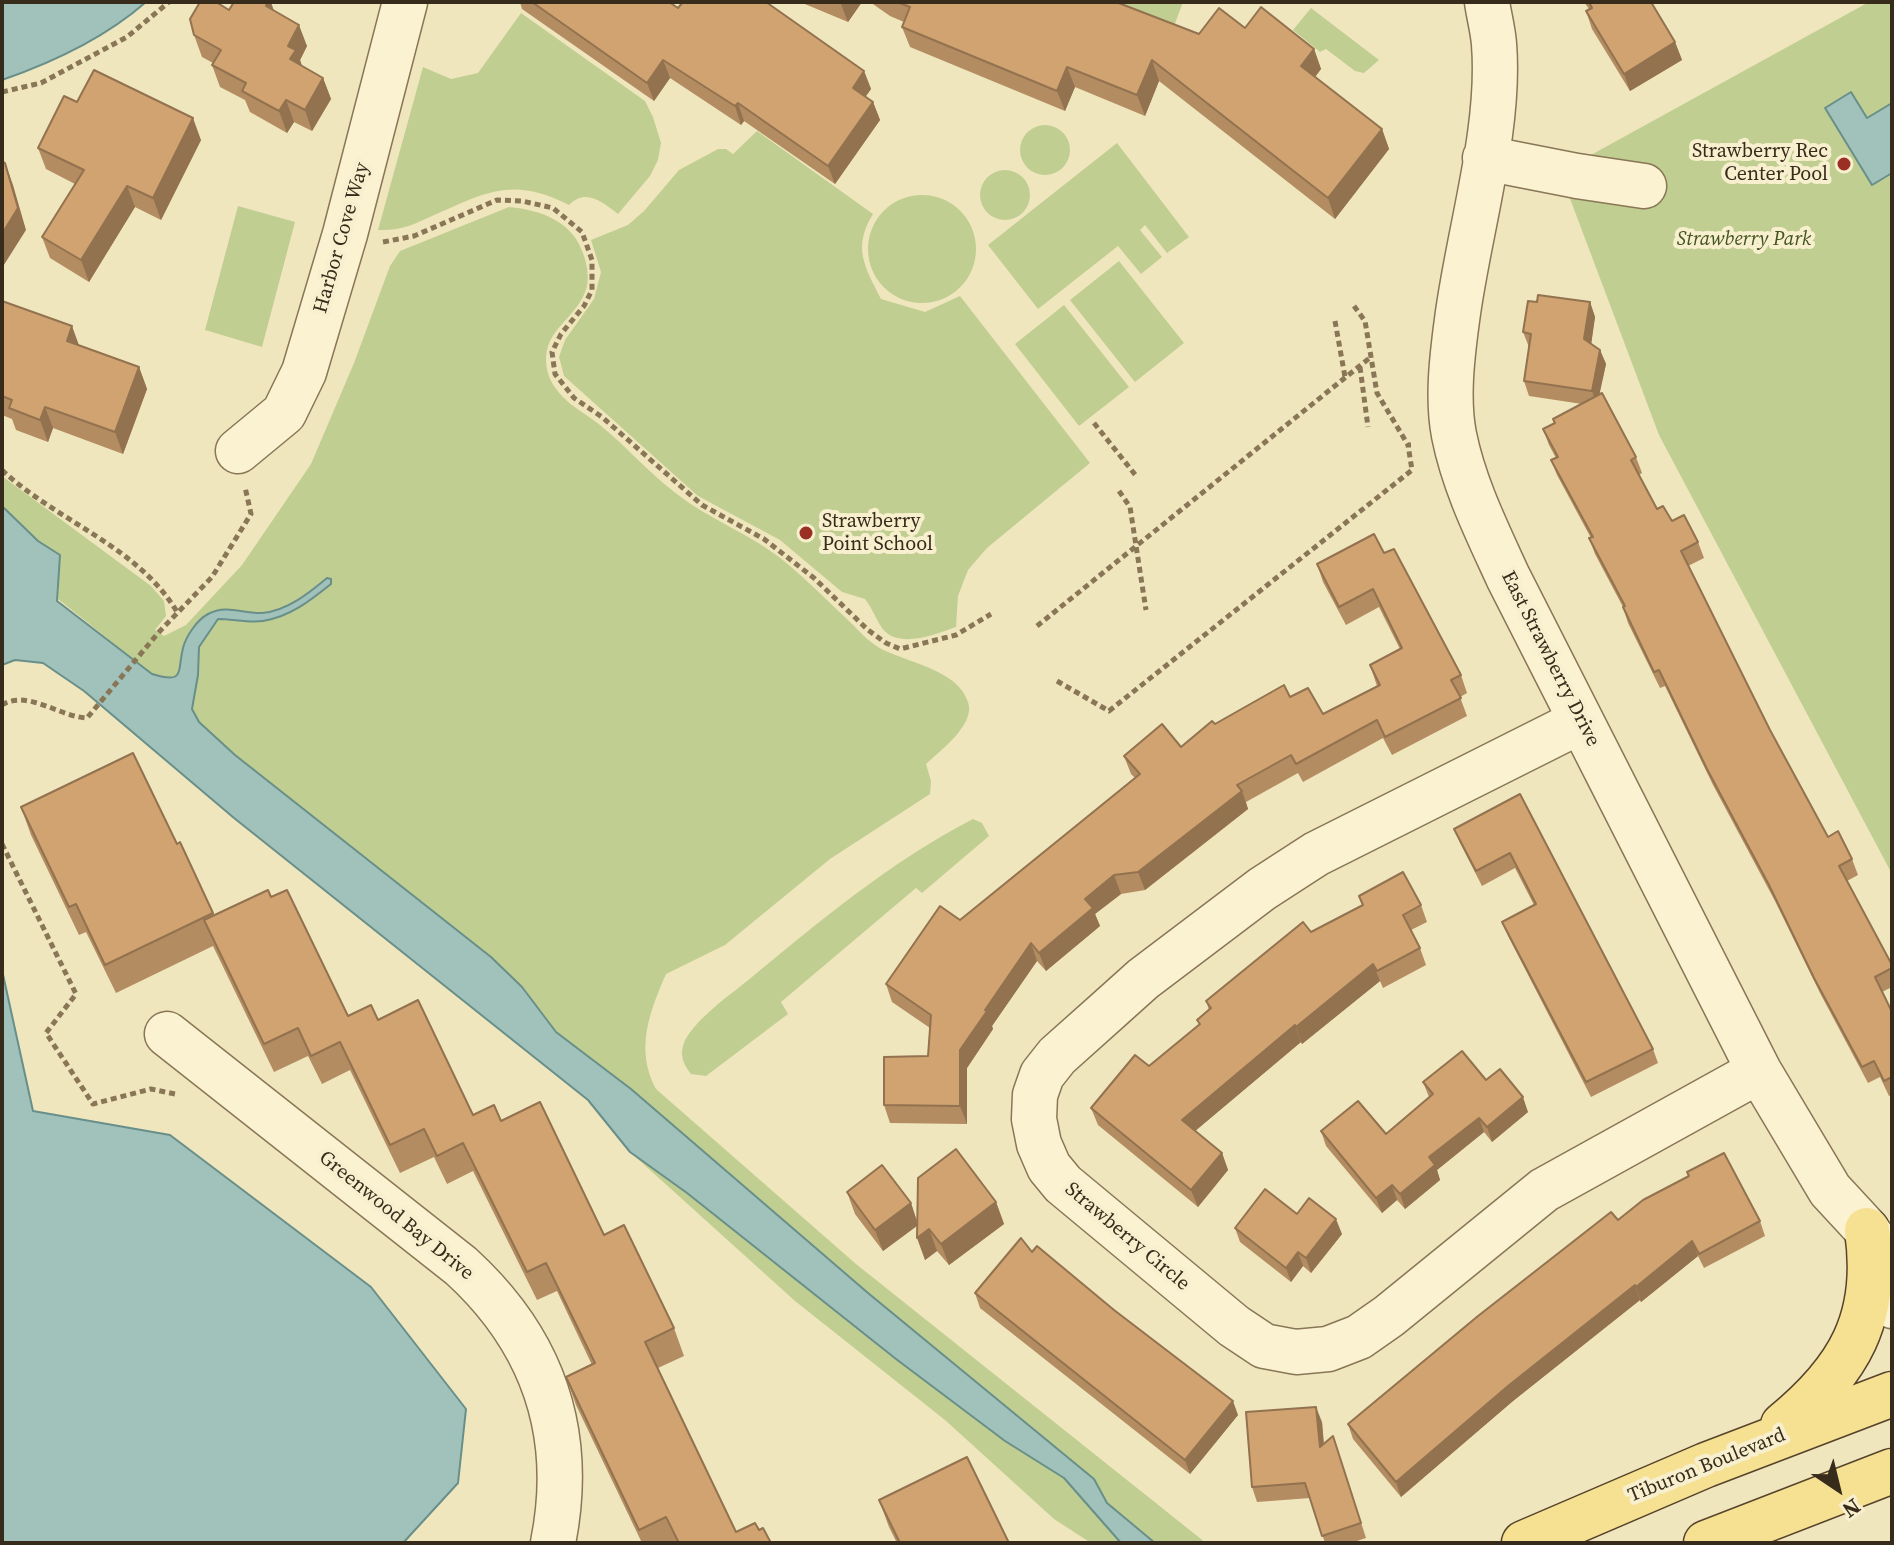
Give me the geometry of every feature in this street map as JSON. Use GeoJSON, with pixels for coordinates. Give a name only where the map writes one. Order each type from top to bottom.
{"type":"FeatureCollection","features":[{"type":"Feature","properties":{"kind":"main road"},"geometry":{"type":"LineString","coordinates":[[1740,1451],[1782,1426],[1812,1401],[1840,1368],[1854,1347],[1883,1237]]}},
{"type":"Feature","properties":{"kind":"main road","name":"Tiburon Boulevard"},"geometry":{"type":"LineString","coordinates":[[1524,1543],[1740,1451],[1892,1394]]}},
{"type":"Feature","properties":{"kind":"main road"},"geometry":{"type":"LineString","coordinates":[[1706,1543],[1892,1471]]}},
{"type":"Feature","properties":{"kind":"street","name":"Harbor Cove Way"},"geometry":{"type":"LineString","coordinates":[[238,451],[284,413],[304,372],[345,234],[405,2]]}},
{"type":"Feature","properties":{"kind":"street","name":"East Strawberry Drive"},"geometry":{"type":"LineString","coordinates":[[1487,2],[1494,44],[1492,102],[1460,292],[1451,389],[1454,434],[1477,509],[1759,1071],[1830,1190],[1883,1237]]}},
{"type":"Feature","properties":{"kind":"street"},"geometry":{"type":"LineString","coordinates":[[1485,158],[1644,186]]}},
{"type":"Feature","properties":{"kind":"street","name":"Strawberry Circle"},"geometry":{"type":"LineString","coordinates":[[1581,721],[1316,854],[1262,889],[1143,979],[1057,1056],[1042,1075],[1035,1095],[1034,1119],[1039,1144],[1049,1167],[1063,1184],[1234,1326],[1264,1346],[1296,1352],[1328,1349],[1359,1337],[1389,1316],[1544,1190],[1759,1071]]}},
{"type":"Feature","properties":{"kind":"street","name":"Greenwood Bay Drive"},"geometry":{"type":"LineString","coordinates":[[167,1034],[461,1266],[486,1289],[510,1319],[531,1352],[554,1415],[560,1484],[553,1543]]}},
{"type":"Feature","properties":{"kind":"street"},"geometry":{"type":"LineString","coordinates":[[1883,1237],[1880,1268],[1883,1287],[1892,1306]]}},
{"type":"Feature","properties":{"kind":"path"},"geometry":{"type":"LineString","coordinates":[[2,92],[41,83],[90,57],[127,37],[169,2]]}},
{"type":"Feature","properties":{"kind":"path"},"geometry":{"type":"LineString","coordinates":[[345,234],[377,243],[414,236],[497,200],[522,201],[553,208],[582,232],[592,260],[592,290],[552,352],[555,374],[574,398],[602,417],[702,505],[764,539],[802,568],[886,643],[900,649],[956,635],[991,614]]}},
{"type":"Feature","properties":{"kind":"path"},"geometry":{"type":"LineString","coordinates":[[1057,681],[1109,711],[1412,470],[1408,445],[1377,393],[1365,321],[1354,306]]}},
{"type":"Feature","properties":{"kind":"path"},"geometry":{"type":"LineString","coordinates":[[1335,321],[1345,377]]}},
{"type":"Feature","properties":{"kind":"path"},"geometry":{"type":"LineString","coordinates":[[1037,626],[1372,356]]}},
{"type":"Feature","properties":{"kind":"path"},"geometry":{"type":"LineString","coordinates":[[1360,366],[1368,427]]}},
{"type":"Feature","properties":{"kind":"path"},"geometry":{"type":"LineString","coordinates":[[1094,423],[1137,477]]}},
{"type":"Feature","properties":{"kind":"path"},"geometry":{"type":"LineString","coordinates":[[1408,445],[1454,434]]}},
{"type":"Feature","properties":{"kind":"path"},"geometry":{"type":"LineString","coordinates":[[2,705],[10,700],[33,702],[75,717],[87,718],[159,632],[212,577],[251,514],[238,451]]}},
{"type":"Feature","properties":{"kind":"path"},"geometry":{"type":"LineString","coordinates":[[2,470],[20,487],[124,555],[163,588],[177,612]]}},
{"type":"Feature","properties":{"kind":"path"},"geometry":{"type":"LineString","coordinates":[[1119,491],[1130,507],[1146,610]]}},
{"type":"Feature","properties":{"kind":"path"},"geometry":{"type":"LineString","coordinates":[[2,844],[76,994],[46,1033],[93,1104],[151,1089],[184,1097]]}},
{"type":"Feature","properties":{"kind":"green space"},"geometry":{"type":"Polygon","coordinates":[[[1111,2],[1183,2],[1171,34],[1111,2]]]}},
{"type":"Feature","properties":{"kind":"green space","name":"Strawberry Park"},"geometry":{"type":"Polygon","coordinates":[[[1869,2],[1892,2],[1892,874],[1659,435],[1560,172],[1869,2]]]}},
{"type":"Feature","properties":{"kind":"green space"},"geometry":{"type":"Polygon","coordinates":[[[1311,8],[1379,60],[1364,73],[1355,71],[1326,49],[1320,52],[1293,30],[1311,8]]]}},
{"type":"Feature","properties":{"kind":"green space"},"geometry":{"type":"Polygon","coordinates":[[[521,13],[645,101],[661,143],[658,160],[650,176],[618,214],[588,197],[569,205],[549,196],[515,189],[484,194],[406,227],[378,230],[423,67],[451,79],[478,73],[521,13]]]}},
{"type":"Feature","properties":{"kind":"green space"},"geometry":{"type":"Polygon","coordinates":[[[1045,125],[1062,133],[1070,150],[1062,167],[1045,175],[1028,167],[1020,150],[1028,133],[1045,125]]]}},
{"type":"Feature","properties":{"kind":"green space"},"geometry":{"type":"Polygon","coordinates":[[[757,131],[873,214],[862,247],[866,267],[881,299],[925,312],[960,296],[1090,463],[987,548],[968,570],[958,596],[956,627],[918,638],[889,635],[865,599],[842,592],[780,540],[698,496],[564,376],[559,357],[565,340],[594,299],[601,272],[591,240],[628,225],[679,170],[718,149],[726,149],[733,154],[757,131]]]}},
{"type":"Feature","properties":{"kind":"green space"},"geometry":{"type":"Polygon","coordinates":[[[1117,143],[1189,237],[1167,253],[1145,225],[1140,230],[1162,257],[1141,274],[1118,246],[1038,309],[988,245],[1117,143]]]}},
{"type":"Feature","properties":{"kind":"green space"},"geometry":{"type":"Polygon","coordinates":[[[1005,170],[1022,178],[1030,195],[1022,212],[1005,220],[988,212],[980,195],[988,178],[1005,170]]]}},
{"type":"Feature","properties":{"kind":"green space"},"geometry":{"type":"Polygon","coordinates":[[[922,195],[943,199],[960,211],[972,228],[976,249],[972,270],[960,287],[943,299],[922,303],[901,299],[884,287],[872,270],[868,249],[872,228],[884,211],[901,199],[922,195]]]}},
{"type":"Feature","properties":{"kind":"green space"},"geometry":{"type":"Polygon","coordinates":[[[238,206],[295,222],[262,347],[205,330],[238,206]]]}},
{"type":"Feature","properties":{"kind":"green space"},"geometry":{"type":"Polygon","coordinates":[[[509,207],[545,215],[565,226],[579,244],[585,260],[588,282],[582,298],[552,337],[548,348],[546,360],[549,376],[560,394],[610,433],[677,494],[784,561],[874,645],[942,674],[953,681],[968,702],[967,719],[962,728],[926,764],[931,781],[930,794],[830,859],[725,945],[666,974],[654,1003],[645,1046],[646,1060],[656,1089],[856,1264],[1206,1543],[1155,1543],[1148,1539],[1107,1503],[1094,1479],[868,1293],[631,1089],[556,1032],[522,987],[491,957],[235,755],[199,722],[192,709],[199,647],[218,619],[258,622],[282,616],[308,602],[331,584],[326,578],[297,600],[272,611],[223,609],[183,647],[178,674],[162,677],[152,674],[58,599],[60,555],[38,541],[2,506],[2,476],[151,586],[164,601],[166,616],[155,630],[164,636],[186,625],[242,565],[311,464],[354,363],[390,266],[400,251],[509,207]]]}},
{"type":"Feature","properties":{"kind":"green space"},"geometry":{"type":"Polygon","coordinates":[[[1119,261],[1184,343],[1135,382],[1070,300],[1119,261]]]}},
{"type":"Feature","properties":{"kind":"green space"},"geometry":{"type":"Polygon","coordinates":[[[1064,305],[1129,387],[1079,426],[1015,344],[1064,305]]]}},
{"type":"Feature","properties":{"kind":"green space"},"geometry":{"type":"Polygon","coordinates":[[[973,819],[982,823],[989,836],[922,893],[916,888],[781,1002],[788,1014],[706,1076],[691,1074],[683,1061],[683,1046],[694,1028],[713,1008],[858,892],[914,853],[973,819]]]}},
{"type":"Feature","properties":{"kind":"green space"},"geometry":{"type":"Polygon","coordinates":[[[630,1152],[1005,1441],[1064,1478],[1121,1543],[1091,1543],[1054,1519],[945,1420],[795,1301],[630,1152]]]}},
{"type":"Feature","properties":{"kind":"water"},"geometry":{"type":"Polygon","coordinates":[[[2,2],[146,2],[114,27],[78,48],[2,80],[2,2]]]}},
{"type":"Feature","properties":{"kind":"water"},"geometry":{"type":"Polygon","coordinates":[[[1851,92],[1867,118],[1892,103],[1892,173],[1872,185],[1825,108],[1851,92]]]}},
{"type":"Feature","properties":{"kind":"water"},"geometry":{"type":"Polygon","coordinates":[[[2,506],[38,541],[60,555],[57,601],[152,674],[163,677],[178,674],[187,638],[196,624],[208,614],[222,610],[271,612],[297,600],[327,578],[331,579],[331,584],[316,596],[282,616],[258,621],[218,619],[199,647],[192,709],[199,722],[235,755],[491,957],[522,987],[556,1032],[631,1089],[868,1293],[1094,1479],[1107,1503],[1155,1543],[1121,1543],[1064,1478],[1005,1441],[630,1152],[588,1100],[234,818],[84,691],[43,663],[15,660],[2,665],[2,506]]]}},
{"type":"Feature","properties":{"kind":"water"},"geometry":{"type":"Polygon","coordinates":[[[2,970],[33,1111],[170,1135],[371,1287],[466,1409],[458,1483],[403,1543],[2,1543],[2,970]]]}},
{"type":"Feature","properties":{"kind":"building"},"geometry":{"type":"Polygon","coordinates":[[[200,2],[216,2],[229,10],[234,2],[267,2],[266,6],[299,25],[288,46],[296,50],[290,59],[323,78],[305,110],[286,100],[279,111],[242,91],[246,83],[212,65],[221,50],[194,35],[190,19],[200,2]]]}},
{"type":"Feature","properties":{"kind":"building"},"geometry":{"type":"Polygon","coordinates":[[[532,2],[669,2],[678,8],[683,2],[766,2],[864,71],[853,88],[873,102],[828,166],[738,103],[735,106],[663,60],[647,83],[532,2]]]}},
{"type":"Feature","properties":{"kind":"building"},"geometry":{"type":"Polygon","coordinates":[[[897,2],[1116,2],[1199,34],[1219,8],[1245,28],[1261,7],[1314,49],[1301,66],[1382,129],[1328,198],[1152,60],[1137,95],[1067,67],[1057,91],[902,27],[910,7],[897,2]]]}},
{"type":"Feature","properties":{"kind":"building"},"geometry":{"type":"Polygon","coordinates":[[[1589,2],[1651,2],[1675,42],[1624,74],[1586,11],[1592,8],[1589,2]]]}},
{"type":"Feature","properties":{"kind":"building"},"geometry":{"type":"Polygon","coordinates":[[[94,70],[193,118],[153,198],[127,186],[81,260],[42,237],[84,170],[38,148],[64,96],[77,102],[94,70]]]}},
{"type":"Feature","properties":{"kind":"building"},"geometry":{"type":"Polygon","coordinates":[[[2,161],[18,208],[2,234],[2,161]]]}},
{"type":"Feature","properties":{"kind":"building"},"geometry":{"type":"Polygon","coordinates":[[[1538,295],[1590,302],[1584,339],[1600,350],[1592,391],[1524,381],[1531,334],[1523,332],[1528,301],[1537,302],[1538,295]]]}},
{"type":"Feature","properties":{"kind":"building"},"geometry":{"type":"Polygon","coordinates":[[[2,301],[72,326],[67,341],[139,367],[115,432],[45,407],[40,420],[9,408],[12,400],[2,396],[2,301]]]}},
{"type":"Feature","properties":{"kind":"building"},"geometry":{"type":"Polygon","coordinates":[[[1602,393],[1636,457],[1631,460],[1657,509],[1663,506],[1672,521],[1684,515],[1698,542],[1681,551],[1770,730],[1828,837],[1838,831],[1852,859],[1839,866],[1892,965],[1892,968],[1875,977],[1892,1012],[1892,1077],[1884,1081],[1874,1061],[1862,1067],[1814,978],[1659,670],[1654,672],[1625,606],[1589,538],[1593,537],[1551,460],[1558,457],[1543,429],[1555,423],[1553,419],[1602,393]]]}},
{"type":"Feature","properties":{"kind":"building"},"geometry":{"type":"Polygon","coordinates":[[[1374,534],[1384,553],[1394,549],[1461,675],[1451,680],[1461,698],[1385,737],[1377,720],[1296,764],[1291,755],[1237,785],[1242,791],[1138,872],[1114,875],[1085,899],[1093,908],[1039,953],[1031,943],[960,1050],[960,1106],[884,1105],[884,1057],[928,1056],[931,1015],[886,984],[940,906],[960,920],[1140,774],[1124,756],[1162,724],[1181,747],[1212,721],[1215,724],[1284,685],[1290,697],[1308,688],[1323,714],[1380,685],[1370,665],[1402,648],[1373,589],[1339,607],[1317,564],[1374,534]]]}},
{"type":"Feature","properties":{"kind":"building"},"geometry":{"type":"Polygon","coordinates":[[[133,753],[213,913],[105,965],[76,904],[69,907],[21,807],[133,753]]]}},
{"type":"Feature","properties":{"kind":"building"},"geometry":{"type":"Polygon","coordinates":[[[1520,794],[1653,1049],[1586,1082],[1502,922],[1536,904],[1510,853],[1476,871],[1454,829],[1520,794]]]}},
{"type":"Feature","properties":{"kind":"building"},"geometry":{"type":"Polygon","coordinates":[[[1403,872],[1421,905],[1403,915],[1420,948],[1377,971],[1373,964],[1182,1120],[1222,1153],[1191,1190],[1091,1108],[1135,1055],[1149,1066],[1200,1024],[1197,1020],[1211,1008],[1206,1001],[1303,922],[1311,932],[1363,905],[1359,896],[1403,872]]]}},
{"type":"Feature","properties":{"kind":"building"},"geometry":{"type":"Polygon","coordinates":[[[268,890],[271,897],[287,890],[348,1016],[371,1005],[378,1020],[418,1000],[473,1115],[494,1105],[501,1121],[540,1102],[604,1235],[624,1225],[674,1328],[645,1342],[736,1532],[755,1523],[759,1530],[763,1528],[771,1543],[679,1543],[666,1517],[639,1530],[566,1377],[595,1363],[546,1263],[527,1272],[463,1143],[437,1156],[424,1129],[390,1145],[340,1042],[311,1056],[298,1028],[264,1044],[204,920],[268,890]]]}},
{"type":"Feature","properties":{"kind":"building"},"geometry":{"type":"Polygon","coordinates":[[[1462,1051],[1486,1080],[1500,1069],[1523,1097],[1487,1127],[1479,1118],[1429,1157],[1435,1165],[1400,1194],[1392,1185],[1376,1198],[1321,1131],[1358,1101],[1386,1134],[1433,1094],[1423,1082],[1462,1051]]]}},
{"type":"Feature","properties":{"kind":"building"},"geometry":{"type":"Polygon","coordinates":[[[956,1149],[996,1202],[941,1244],[929,1229],[917,1238],[918,1178],[956,1149]]]}},
{"type":"Feature","properties":{"kind":"building"},"geometry":{"type":"Polygon","coordinates":[[[1724,1153],[1760,1221],[1699,1254],[1692,1241],[1508,1386],[1396,1482],[1348,1424],[1478,1316],[1611,1212],[1618,1220],[1643,1200],[1689,1176],[1687,1172],[1724,1153]]]}},
{"type":"Feature","properties":{"kind":"building"},"geometry":{"type":"Polygon","coordinates":[[[882,1165],[911,1203],[875,1230],[847,1192],[882,1165]]]}},
{"type":"Feature","properties":{"kind":"building"},"geometry":{"type":"Polygon","coordinates":[[[1265,1189],[1297,1214],[1309,1198],[1336,1219],[1306,1258],[1298,1252],[1286,1268],[1235,1228],[1265,1189]]]}},
{"type":"Feature","properties":{"kind":"building"},"geometry":{"type":"Polygon","coordinates":[[[1021,1238],[1032,1252],[1037,1246],[1114,1310],[1233,1401],[1185,1460],[975,1293],[1021,1238]]]}},
{"type":"Feature","properties":{"kind":"building"},"geometry":{"type":"Polygon","coordinates":[[[1316,1407],[1320,1447],[1333,1436],[1361,1523],[1322,1536],[1305,1483],[1252,1487],[1246,1412],[1316,1407]]]}},
{"type":"Feature","properties":{"kind":"building"},"geometry":{"type":"Polygon","coordinates":[[[967,1457],[1009,1543],[900,1543],[879,1500],[967,1457]]]}},
{"type":"Feature","properties":{"kind":"place","name":"Strawberry Rec Center Pool"},"geometry":{"type":"Point","coordinates":[1844,164]}},
{"type":"Feature","properties":{"kind":"place","name":"Strawberry Point School"},"geometry":{"type":"Point","coordinates":[806,533]}}]}
